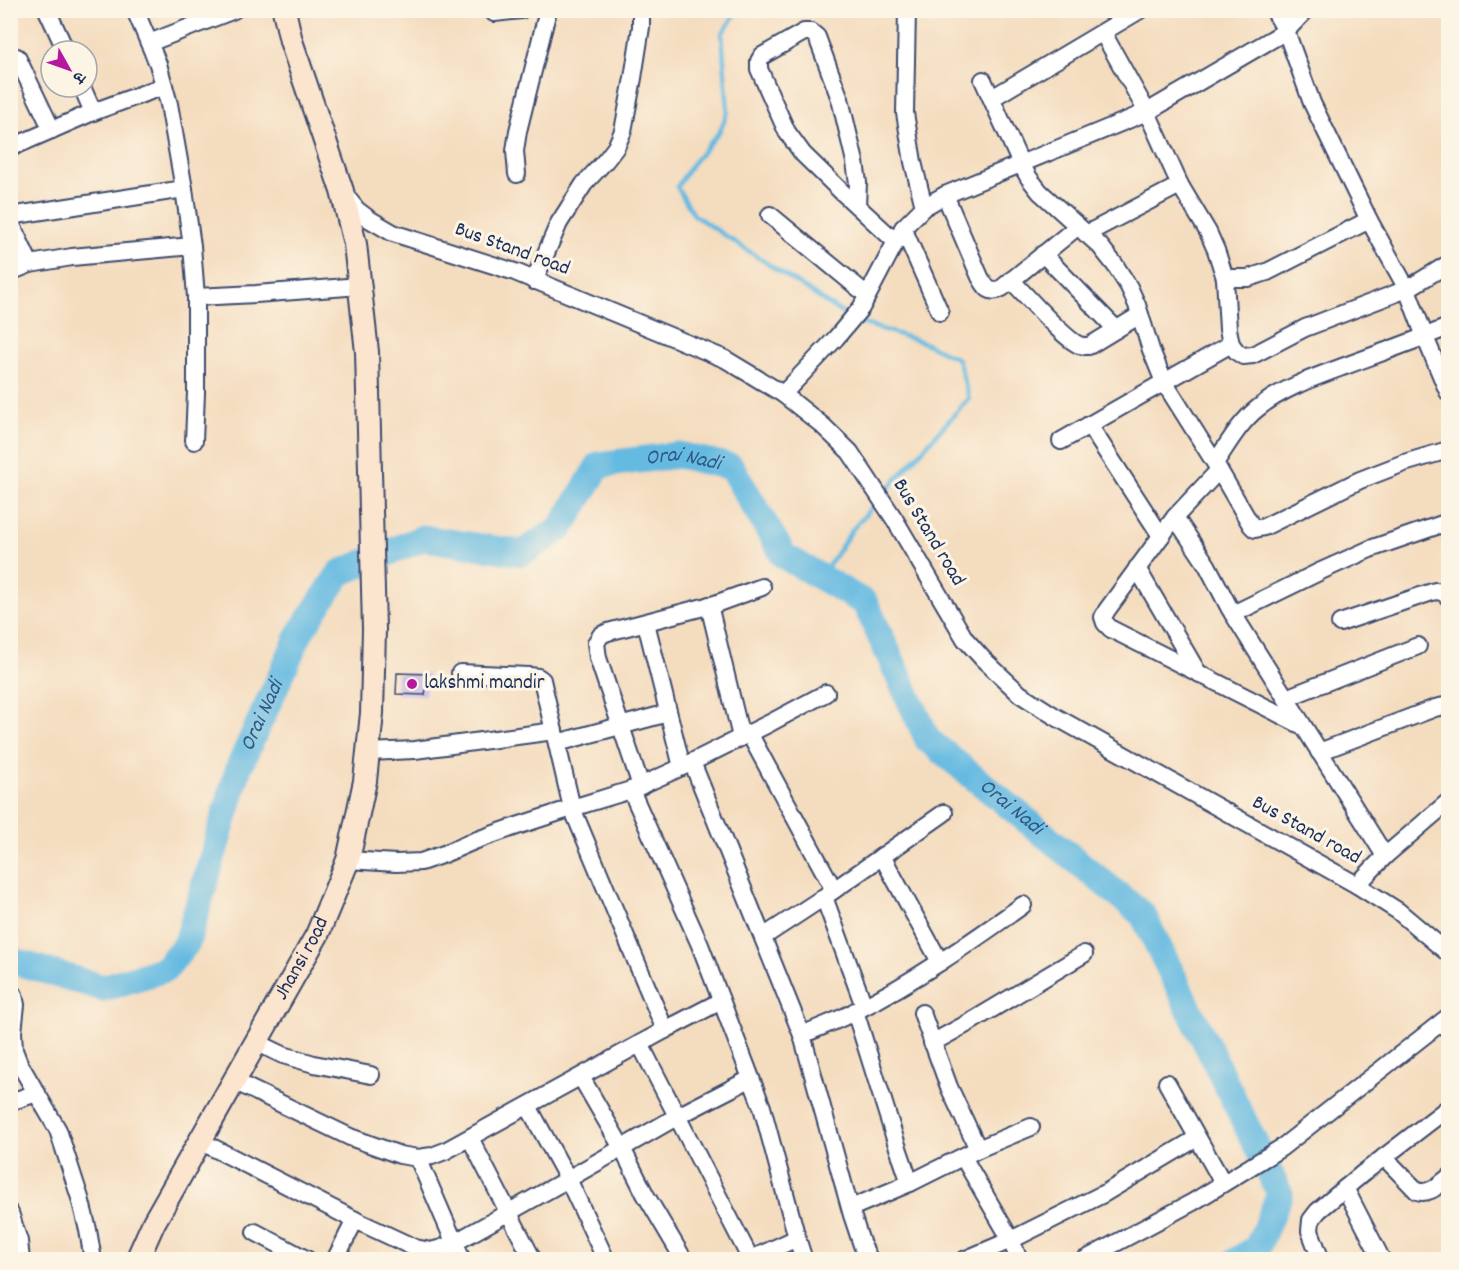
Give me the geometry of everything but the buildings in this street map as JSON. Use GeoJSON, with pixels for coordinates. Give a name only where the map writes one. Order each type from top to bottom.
{"type":"FeatureCollection","features":[{"type":"Feature","properties":{"kind":"street"},"geometry":{"type":"LineString","coordinates":[[47,10],[60,39]]}},
{"type":"Feature","properties":{"kind":"street"},"geometry":{"type":"LineString","coordinates":[[135,10],[158,64],[169,104],[192,246],[196,297],[194,441]]}},
{"type":"Feature","properties":{"kind":"street"},"geometry":{"type":"LineString","coordinates":[[149,43],[234,10]]}},
{"type":"Feature","properties":{"kind":"street","name":"Jhansi road"},"geometry":{"type":"LineString","coordinates":[[136,1260],[154,1222],[317,935],[348,860],[365,781],[372,713],[374,629],[367,352],[355,244],[342,191],[291,41],[285,10]]}},
{"type":"Feature","properties":{"kind":"street"},"geometry":{"type":"LineString","coordinates":[[494,13],[521,10]]}},
{"type":"Feature","properties":{"kind":"street"},"geometry":{"type":"LineString","coordinates":[[516,174],[515,151],[518,130],[548,10]]}},
{"type":"Feature","properties":{"kind":"street"},"geometry":{"type":"LineString","coordinates":[[534,281],[559,223],[584,184],[616,147],[624,131],[641,27],[641,10]]}},
{"type":"Feature","properties":{"kind":"street"},"geometry":{"type":"LineString","coordinates":[[907,10],[905,113],[913,162],[924,207]]}},
{"type":"Feature","properties":{"kind":"street"},"geometry":{"type":"LineString","coordinates":[[992,98],[1140,10]]}},
{"type":"Feature","properties":{"kind":"street"},"geometry":{"type":"LineString","coordinates":[[1274,10],[1286,31],[1312,104],[1369,220],[1407,289],[1449,392]]}},
{"type":"Feature","properties":{"kind":"street"},"geometry":{"type":"LineString","coordinates":[[783,394],[836,338],[864,302],[899,235],[924,207],[945,195],[1147,112],[1286,31],[1306,10]]}},
{"type":"Feature","properties":{"kind":"street"},"geometry":{"type":"LineString","coordinates":[[857,206],[858,183],[855,162],[840,99],[817,37],[811,32],[804,32],[762,56],[759,61],[759,69],[788,132],[803,154],[857,206],[899,235],[940,312]]}},
{"type":"Feature","properties":{"kind":"street"},"geometry":{"type":"LineString","coordinates":[[1103,33],[1147,112],[1180,185],[1216,250],[1225,278],[1231,344],[1237,352],[1243,356],[1253,355],[1305,328],[1407,289],[1449,264]]}},
{"type":"Feature","properties":{"kind":"street"},"geometry":{"type":"LineString","coordinates":[[17,57],[52,130]]}},
{"type":"Feature","properties":{"kind":"street"},"geometry":{"type":"LineString","coordinates":[[983,80],[1029,178],[1040,192],[1100,246],[1129,287],[1164,382],[1251,525],[1255,528],[1264,527],[1360,480],[1404,463],[1449,450]]}},
{"type":"Feature","properties":{"kind":"street"},"geometry":{"type":"LineString","coordinates":[[10,148],[93,112],[164,86]]}},
{"type":"Feature","properties":{"kind":"street"},"geometry":{"type":"LineString","coordinates":[[87,99],[93,112]]}},
{"type":"Feature","properties":{"kind":"street"},"geometry":{"type":"LineString","coordinates":[[945,195],[986,288],[996,291],[1043,255],[1082,231],[1180,185]]}},
{"type":"Feature","properties":{"kind":"street"},"geometry":{"type":"LineString","coordinates":[[30,264],[10,219],[184,189]]}},
{"type":"Feature","properties":{"kind":"street","name":"Bus Stand road"},"geometry":{"type":"LineString","coordinates":[[342,191],[357,210],[393,233],[515,272],[725,359],[783,394],[822,425],[850,452],[895,520],[965,639],[1020,694],[1056,717],[1357,885],[1398,911],[1449,953]]}},
{"type":"Feature","properties":{"kind":"street"},"geometry":{"type":"LineString","coordinates":[[770,214],[864,302]]}},
{"type":"Feature","properties":{"kind":"street"},"geometry":{"type":"LineString","coordinates":[[1225,278],[1248,278],[1267,272],[1369,220]]}},
{"type":"Feature","properties":{"kind":"street"},"geometry":{"type":"LineString","coordinates":[[10,272],[30,264],[72,257],[192,246]]}},
{"type":"Feature","properties":{"kind":"street"},"geometry":{"type":"LineString","coordinates":[[1043,255],[1116,329]]}},
{"type":"Feature","properties":{"kind":"street"},"geometry":{"type":"LineString","coordinates":[[1011,280],[1060,330],[1081,346],[1089,346],[1140,315]]}},
{"type":"Feature","properties":{"kind":"street"},"geometry":{"type":"LineString","coordinates":[[196,297],[360,286]]}},
{"type":"Feature","properties":{"kind":"street"},"geometry":{"type":"LineString","coordinates":[[1303,726],[1110,629],[1103,617],[1175,517],[1217,466],[1244,422],[1257,408],[1314,377],[1449,327]]}},
{"type":"Feature","properties":{"kind":"street"},"geometry":{"type":"LineString","coordinates":[[1061,441],[1231,344]]}},
{"type":"Feature","properties":{"kind":"street"},"geometry":{"type":"LineString","coordinates":[[1089,425],[1161,536]]}},
{"type":"Feature","properties":{"kind":"street"},"geometry":{"type":"LineString","coordinates":[[1175,517],[1207,564],[1233,614],[1385,856]]}},
{"type":"Feature","properties":{"kind":"street"},"geometry":{"type":"LineString","coordinates":[[1233,614],[1370,549],[1449,522]]}},
{"type":"Feature","properties":{"kind":"street"},"geometry":{"type":"LineString","coordinates":[[1137,568],[1199,674]]}},
{"type":"Feature","properties":{"kind":"street"},"geometry":{"type":"LineString","coordinates":[[762,587],[709,605],[608,632],[601,635],[596,643],[598,658],[620,726],[636,788],[700,945],[762,1107],[804,1260]]}},
{"type":"Feature","properties":{"kind":"street"},"geometry":{"type":"LineString","coordinates":[[1340,623],[1435,591],[1443,592],[1449,597]]}},
{"type":"Feature","properties":{"kind":"street"},"geometry":{"type":"LineString","coordinates":[[709,605],[745,735],[829,894],[896,1142],[910,1183]]}},
{"type":"Feature","properties":{"kind":"street"},"geometry":{"type":"LineString","coordinates":[[646,623],[668,713],[687,764],[763,937],[802,1035],[850,1208],[862,1245],[870,1260]]}},
{"type":"Feature","properties":{"kind":"street"},"geometry":{"type":"LineString","coordinates":[[1286,698],[1418,646]]}},
{"type":"Feature","properties":{"kind":"street"},"geometry":{"type":"LineString","coordinates":[[460,673],[538,677],[542,680],[572,808],[665,1030]]}},
{"type":"Feature","properties":{"kind":"street"},"geometry":{"type":"LineString","coordinates":[[348,860],[421,862],[474,841],[636,788],[826,693]]}},
{"type":"Feature","properties":{"kind":"street"},"geometry":{"type":"LineString","coordinates":[[1319,752],[1435,708],[1444,706],[1449,709]]}},
{"type":"Feature","properties":{"kind":"street"},"geometry":{"type":"LineString","coordinates":[[368,752],[556,737],[620,726],[668,713]]}},
{"type":"Feature","properties":{"kind":"street"},"geometry":{"type":"LineString","coordinates":[[1357,885],[1385,856],[1449,802]]}},
{"type":"Feature","properties":{"kind":"street"},"geometry":{"type":"LineString","coordinates":[[763,937],[829,894],[944,813]]}},
{"type":"Feature","properties":{"kind":"street"},"geometry":{"type":"LineString","coordinates":[[882,856],[940,962]]}},
{"type":"Feature","properties":{"kind":"street"},"geometry":{"type":"LineString","coordinates":[[802,1035],[860,1009],[940,962],[1023,905]]}},
{"type":"Feature","properties":{"kind":"street"},"geometry":{"type":"LineString","coordinates":[[933,1043],[1084,954]]}},
{"type":"Feature","properties":{"kind":"street"},"geometry":{"type":"LineString","coordinates":[[10,993],[14,995],[16,1005],[14,1050],[19,1063],[58,1130],[88,1230],[93,1260]]}},
{"type":"Feature","properties":{"kind":"street"},"geometry":{"type":"LineString","coordinates":[[234,1081],[350,1137],[400,1155],[418,1158],[432,1156],[470,1138],[722,1001]]}},
{"type":"Feature","properties":{"kind":"street"},"geometry":{"type":"LineString","coordinates":[[922,1013],[970,1153],[1019,1260]]}},
{"type":"Feature","properties":{"kind":"street"},"geometry":{"type":"LineString","coordinates":[[1084,1260],[1192,1202],[1281,1148],[1449,1017]]}},
{"type":"Feature","properties":{"kind":"street"},"geometry":{"type":"LineString","coordinates":[[256,1042],[283,1055],[314,1064],[371,1075]]}},
{"type":"Feature","properties":{"kind":"street"},"geometry":{"type":"LineString","coordinates":[[640,1044],[751,1259],[797,1238]]}},
{"type":"Feature","properties":{"kind":"street"},"geometry":{"type":"LineString","coordinates":[[581,1077],[684,1260]]}},
{"type":"Feature","properties":{"kind":"street"},"geometry":{"type":"LineString","coordinates":[[200,1141],[355,1220],[415,1248],[431,1251],[454,1243],[678,1116],[750,1079]]}},
{"type":"Feature","properties":{"kind":"street"},"geometry":{"type":"LineString","coordinates":[[1167,1083],[1223,1183]]}},
{"type":"Feature","properties":{"kind":"street"},"geometry":{"type":"LineString","coordinates":[[10,1102],[37,1093]]}},
{"type":"Feature","properties":{"kind":"street"},"geometry":{"type":"LineString","coordinates":[[528,1106],[568,1179],[606,1260]]}},
{"type":"Feature","properties":{"kind":"street"},"geometry":{"type":"LineString","coordinates":[[1321,1260],[1310,1231],[1311,1220],[1318,1211],[1384,1157],[1445,1117]]}},
{"type":"Feature","properties":{"kind":"street"},"geometry":{"type":"LineString","coordinates":[[850,1208],[1031,1128]]}},
{"type":"Feature","properties":{"kind":"street"},"geometry":{"type":"LineString","coordinates":[[470,1138],[533,1260]]}},
{"type":"Feature","properties":{"kind":"street"},"geometry":{"type":"LineString","coordinates":[[964,1260],[1011,1240],[1105,1192],[1197,1138]]}},
{"type":"Feature","properties":{"kind":"street"},"geometry":{"type":"LineString","coordinates":[[1384,1157],[1410,1186],[1424,1194],[1449,1178]]}},
{"type":"Feature","properties":{"kind":"street"},"geometry":{"type":"LineString","coordinates":[[418,1158],[462,1260]]}},
{"type":"Feature","properties":{"kind":"street"},"geometry":{"type":"LineString","coordinates":[[1345,1188],[1382,1260]]}},
{"type":"Feature","properties":{"kind":"street"},"geometry":{"type":"LineString","coordinates":[[10,1213],[19,1241],[21,1260]]}},
{"type":"Feature","properties":{"kind":"street"},"geometry":{"type":"LineString","coordinates":[[335,1260],[355,1220]]}},
{"type":"Feature","properties":{"kind":"street"},"geometry":{"type":"LineString","coordinates":[[255,1232],[308,1260]]}},
{"type":"Feature","properties":{"kind":"waterway"},"geometry":{"type":"LineString","coordinates":[[738,10],[722,34],[728,111],[720,131],[692,164],[677,187],[694,215],[848,317]]}},
{"type":"Feature","properties":{"kind":"waterway"},"geometry":{"type":"LineString","coordinates":[[855,321],[920,341],[958,359],[969,398],[883,494]]}},
{"type":"Feature","properties":{"kind":"waterway","name":"Orai Nadi"},"geometry":{"type":"LineString","coordinates":[[10,960],[103,988],[165,969],[187,943],[239,767],[301,631],[340,573],[423,538],[522,553],[561,528],[599,465],[678,455],[731,467],[784,556],[865,603],[928,740],[1143,915],[1280,1194],[1257,1248],[1237,1260]]}},
{"type":"Feature","properties":{"kind":"waterway"},"geometry":{"type":"LineString","coordinates":[[821,577],[852,530],[878,500]]}},
{"type":"Feature","properties":{"kind":"place","name":"lakshmi mandir"},"geometry":{"type":"Point","coordinates":[412,684]}}]}
